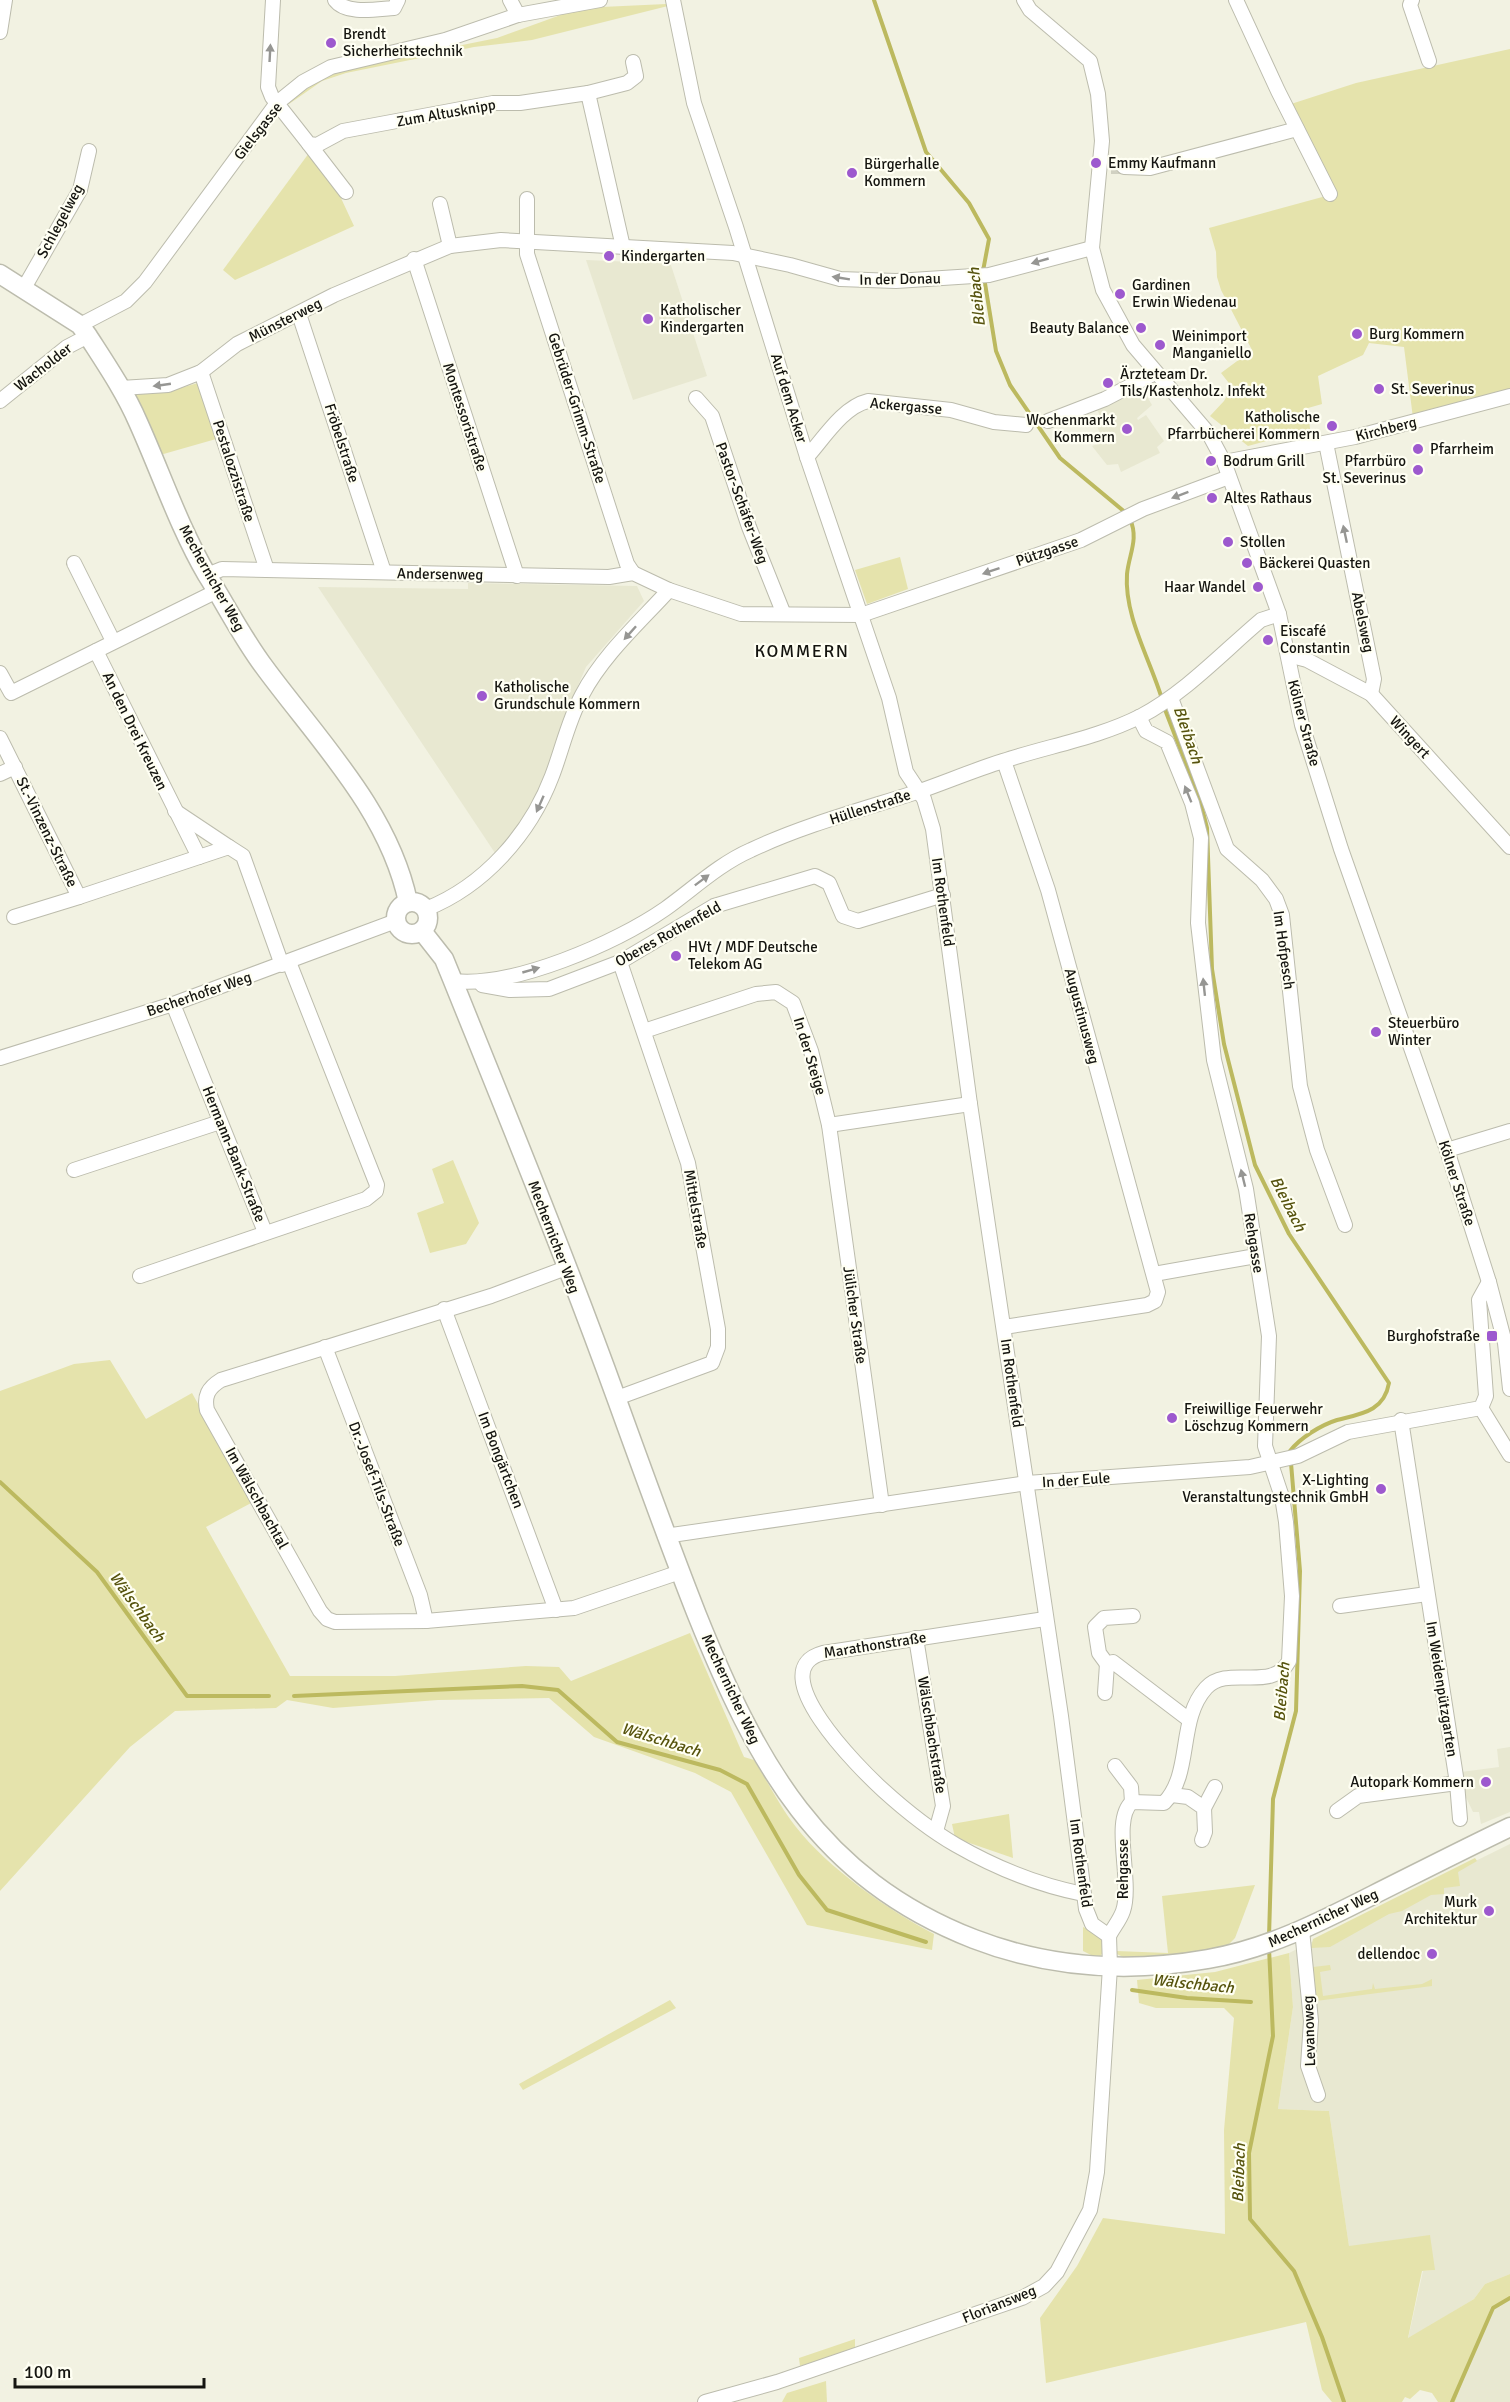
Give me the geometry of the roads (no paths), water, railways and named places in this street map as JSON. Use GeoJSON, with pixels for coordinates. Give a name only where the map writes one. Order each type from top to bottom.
{"type":"FeatureCollection","features":[{"type":"Feature","properties":{"kind":"street"},"geometry":{"type":"LineString","coordinates":[[0,32],[5,0]]}},
{"type":"Feature","properties":{"kind":"street"},"geometry":{"type":"LineString","coordinates":[[273,0],[268,87],[277,103],[345,192]]}},
{"type":"Feature","properties":{"kind":"street"},"geometry":{"type":"LineString","coordinates":[[335,0],[345,7],[361,10],[396,4]]}},
{"type":"Feature","properties":{"kind":"street"},"geometry":{"type":"LineString","coordinates":[[510,0],[518,15]]}},
{"type":"Feature","properties":{"kind":"street","name":"Gielsgasse"},"geometry":{"type":"LineString","coordinates":[[84,331],[126,301],[146,282],[277,103],[303,82],[331,67],[445,40],[549,4],[600,0]]}},
{"type":"Feature","properties":{"kind":"street","name":"Auf dem Acker"},"geometry":{"type":"LineString","coordinates":[[673,0],[694,103],[807,457],[889,698],[906,772],[919,791]]}},
{"type":"Feature","properties":{"kind":"street","name":"Kölner Straße"},"geometry":{"type":"LineString","coordinates":[[1024,0],[1030,9],[1090,61],[1112,167],[1092,248],[1103,290],[1133,345],[1209,434],[1224,462],[1279,614],[1288,655],[1290,677],[1302,725],[1341,849],[1447,1150],[1489,1282],[1505,1344],[1510,1389]]}},
{"type":"Feature","properties":{"kind":"street"},"geometry":{"type":"LineString","coordinates":[[1236,0],[1330,194]]}},
{"type":"Feature","properties":{"kind":"street"},"geometry":{"type":"LineString","coordinates":[[1412,0],[1410,5],[1429,61]]}},
{"type":"Feature","properties":{"kind":"street","name":"Zum Altusknipp"},"geometry":{"type":"LineString","coordinates":[[309,144],[317,145],[342,131],[493,103],[520,103],[588,93],[627,83],[636,76],[633,62]]}},
{"type":"Feature","properties":{"kind":"street"},"geometry":{"type":"LineString","coordinates":[[588,93],[622,247]]}},
{"type":"Feature","properties":{"kind":"street"},"geometry":{"type":"LineString","coordinates":[[1112,167],[1150,168],[1297,129]]}},
{"type":"Feature","properties":{"kind":"street","name":"Schlegelweg"},"geometry":{"type":"LineString","coordinates":[[24,288],[80,190],[89,151]]}},
{"type":"Feature","properties":{"kind":"street"},"geometry":{"type":"LineString","coordinates":[[526,241],[527,199]]}},
{"type":"Feature","properties":{"kind":"street"},"geometry":{"type":"LineString","coordinates":[[440,204],[450,246]]}},
{"type":"Feature","properties":{"kind":"street","name":"Münsterweg"},"geometry":{"type":"LineString","coordinates":[[121,388],[168,385],[201,372],[237,344],[334,295],[414,259],[450,246],[501,240],[744,254]]}},
{"type":"Feature","properties":{"kind":"street","name":"Gebrüder-Grimm-Straße"},"geometry":{"type":"LineString","coordinates":[[526,241],[527,254],[627,564],[633,573]]}},
{"type":"Feature","properties":{"kind":"street","name":"In der Donau"},"geometry":{"type":"LineString","coordinates":[[744,254],[840,279],[896,281],[986,276],[1092,248]]}},
{"type":"Feature","properties":{"kind":"street","name":"Montessoristraße"},"geometry":{"type":"LineString","coordinates":[[414,259],[517,576]]}},
{"type":"Feature","properties":{"kind":"street","name":"Mechernicher Weg"},"geometry":{"type":"LineString","coordinates":[[0,274],[24,288],[84,331],[121,388],[188,539],[207,574],[264,667],[324,741],[381,830],[398,861],[408,902]]}},
{"type":"Feature","properties":{"kind":"street","name":"Fröbelstraße"},"geometry":{"type":"LineString","coordinates":[[299,314],[384,572]]}},
{"type":"Feature","properties":{"kind":"street","name":"Wacholder"},"geometry":{"type":"LineString","coordinates":[[0,401],[84,331]]}},
{"type":"Feature","properties":{"kind":"street","name":"Pestalozzistraße"},"geometry":{"type":"LineString","coordinates":[[201,372],[267,570]]}},
{"type":"Feature","properties":{"kind":"street"},"geometry":{"type":"LineString","coordinates":[[1048,421],[1105,399],[1155,373]]}},
{"type":"Feature","properties":{"kind":"street","name":"Kirchberg"},"geometry":{"type":"LineString","coordinates":[[1224,462],[1378,432],[1510,396]]}},
{"type":"Feature","properties":{"kind":"street","name":"Pastor-Schäfer-Weg"},"geometry":{"type":"LineString","coordinates":[[696,398],[712,416],[749,528],[783,612]]}},
{"type":"Feature","properties":{"kind":"street","name":"Ackergasse"},"geometry":{"type":"LineString","coordinates":[[807,457],[841,418],[858,403],[868,401],[951,410],[994,422],[1026,425]]}},
{"type":"Feature","properties":{"kind":"street","name":"Abelsweg"},"geometry":{"type":"LineString","coordinates":[[1326,443],[1374,679],[1371,694]]}},
{"type":"Feature","properties":{"kind":"street","name":"Pützgasse"},"geometry":{"type":"LineString","coordinates":[[861,615],[1081,540],[1128,517],[1229,477]]}},
{"type":"Feature","properties":{"kind":"street"},"geometry":{"type":"LineString","coordinates":[[74,563],[113,641]]}},
{"type":"Feature","properties":{"kind":"street","name":"Andersenweg"},"geometry":{"type":"LineString","coordinates":[[207,574],[222,569],[609,577],[633,573]]}},
{"type":"Feature","properties":{"kind":"street"},"geometry":{"type":"LineString","coordinates":[[633,573],[669,590],[741,614],[783,612],[861,615]]}},
{"type":"Feature","properties":{"kind":"street"},"geometry":{"type":"LineString","coordinates":[[426,909],[447,901],[467,887],[523,831],[534,815],[578,704],[595,674],[669,590]]}},
{"type":"Feature","properties":{"kind":"street"},"geometry":{"type":"LineString","coordinates":[[0,703],[11,693],[218,591]]}},
{"type":"Feature","properties":{"kind":"street","name":"Hüllenstraße"},"geometry":{"type":"LineString","coordinates":[[453,981],[474,983],[553,964],[608,940],[663,910],[713,873],[748,851],[801,828],[919,791],[1004,760],[1118,726],[1139,717],[1166,701],[1261,620],[1279,614]]}},
{"type":"Feature","properties":{"kind":"street","name":"An den Drei Kreuzen"},"geometry":{"type":"LineString","coordinates":[[96,651],[199,857]]}},
{"type":"Feature","properties":{"kind":"street","name":"Wingert"},"geometry":{"type":"LineString","coordinates":[[1288,655],[1307,660],[1371,694],[1510,847]]}},
{"type":"Feature","properties":{"kind":"street"},"geometry":{"type":"LineString","coordinates":[[0,673],[11,693]]}},
{"type":"Feature","properties":{"kind":"street","name":"Im Hofpesch"},"geometry":{"type":"LineString","coordinates":[[1166,701],[1227,849],[1262,880],[1276,899],[1282,915],[1300,1086],[1317,1150],[1345,1225]]}},
{"type":"Feature","properties":{"kind":"street","name":"Rehgasse"},"geometry":{"type":"LineString","coordinates":[[1139,717],[1146,731],[1167,742],[1192,802],[1201,838],[1198,923],[1203,983],[1214,1059],[1245,1189],[1269,1336],[1265,1446],[1276,1462],[1286,1522],[1292,1596],[1289,1661],[1284,1670],[1275,1676],[1217,1679],[1206,1688],[1188,1719],[1185,1742],[1172,1795]]}},
{"type":"Feature","properties":{"kind":"street","name":"St.-Vinzenz-Straße"},"geometry":{"type":"LineString","coordinates":[[0,738],[80,897]]}},
{"type":"Feature","properties":{"kind":"street","name":"Augustinusweg"},"geometry":{"type":"LineString","coordinates":[[1004,760],[1047,890],[1158,1292],[1155,1301],[1147,1305],[1005,1327]]}},
{"type":"Feature","properties":{"kind":"street","name":"St.-Vinzenz-Straße"},"geometry":{"type":"LineString","coordinates":[[0,774],[15,767]]}},
{"type":"Feature","properties":{"kind":"street","name":"Im Rothenfeld"},"geometry":{"type":"LineString","coordinates":[[919,791],[933,829],[943,895],[970,1104],[1005,1327],[1044,1618],[1061,1716],[1064,1753],[1073,1797],[1083,1894],[1092,1924],[1109,1936]]}},
{"type":"Feature","properties":{"kind":"street"},"geometry":{"type":"LineString","coordinates":[[175,811],[243,856],[286,963]]}},
{"type":"Feature","properties":{"kind":"street"},"geometry":{"type":"LineString","coordinates":[[199,857],[229,847]]}},
{"type":"Feature","properties":{"kind":"street","name":"St.-Vinzenz-Straße"},"geometry":{"type":"LineString","coordinates":[[14,917],[199,857]]}},
{"type":"Feature","properties":{"kind":"street","name":"Oberes Rothenfeld"},"geometry":{"type":"LineString","coordinates":[[474,983],[510,990],[549,989],[620,962],[714,906],[815,876],[828,882],[843,916],[858,921],[943,895]]}},
{"type":"Feature","properties":{"kind":"street"},"geometry":{"type":"LineString","coordinates":[[408,902],[420,903],[426,909],[429,918],[422,931],[410,934],[404,932],[396,921],[398,909],[408,902]]}},
{"type":"Feature","properties":{"kind":"street","name":"Becherhofer Weg"},"geometry":{"type":"LineString","coordinates":[[0,1058],[173,1004],[396,921]]}},
{"type":"Feature","properties":{"kind":"street","name":"Mechernicher Weg"},"geometry":{"type":"LineString","coordinates":[[422,931],[444,959],[453,981],[567,1268],[617,1398],[665,1536],[721,1675],[755,1744],[794,1806],[847,1862],[900,1901],[959,1933],[1016,1953],[1059,1963],[1110,1967],[1166,1965],[1205,1960],[1256,1947],[1302,1930],[1510,1827]]}},
{"type":"Feature","properties":{"kind":"street","name":"Mittelstraße"},"geometry":{"type":"LineString","coordinates":[[617,1398],[712,1363],[718,1347],[718,1329],[688,1163],[620,962]]}},
{"type":"Feature","properties":{"kind":"street","name":"Hermann-Bank-Straße"},"geometry":{"type":"LineString","coordinates":[[173,1004],[266,1232],[366,1199],[373,1196],[377,1185],[286,963]]}},
{"type":"Feature","properties":{"kind":"street","name":"In der Steige"},"geometry":{"type":"LineString","coordinates":[[644,1031],[756,994],[776,992],[793,1003],[812,1051],[829,1125]]}},
{"type":"Feature","properties":{"kind":"street"},"geometry":{"type":"LineString","coordinates":[[829,1125],[970,1104]]}},
{"type":"Feature","properties":{"kind":"street"},"geometry":{"type":"LineString","coordinates":[[74,1170],[220,1122]]}},
{"type":"Feature","properties":{"kind":"street","name":"Jülicher Straße"},"geometry":{"type":"LineString","coordinates":[[829,1125],[882,1505]]}},
{"type":"Feature","properties":{"kind":"street"},"geometry":{"type":"LineString","coordinates":[[1447,1150],[1510,1131]]}},
{"type":"Feature","properties":{"kind":"street"},"geometry":{"type":"LineString","coordinates":[[140,1276],[266,1232]]}},
{"type":"Feature","properties":{"kind":"street"},"geometry":{"type":"LineString","coordinates":[[1154,1274],[1256,1256]]}},
{"type":"Feature","properties":{"kind":"street","name":"Im Wälschbachtal"},"geometry":{"type":"LineString","coordinates":[[567,1268],[491,1296],[221,1380],[208,1390],[207,1410],[327,1619],[344,1623],[426,1622],[556,1610],[591,1604],[680,1572]]}},
{"type":"Feature","properties":{"kind":"street"},"geometry":{"type":"LineString","coordinates":[[1489,1282],[1479,1300],[1486,1396],[1481,1408],[1510,1455]]}},
{"type":"Feature","properties":{"kind":"street","name":"Im Bongärtchen"},"geometry":{"type":"LineString","coordinates":[[444,1309],[556,1610]]}},
{"type":"Feature","properties":{"kind":"street","name":"Dr.-Josef-Tils-Straße"},"geometry":{"type":"LineString","coordinates":[[325,1347],[420,1595],[426,1622]]}},
{"type":"Feature","properties":{"kind":"street","name":"In der Eule"},"geometry":{"type":"LineString","coordinates":[[665,1536],[1027,1483],[1251,1467],[1299,1456],[1334,1437],[1401,1420],[1481,1408]]}},
{"type":"Feature","properties":{"kind":"street","name":"Im Weidenpützgarten"},"geometry":{"type":"LineString","coordinates":[[1401,1420],[1457,1783],[1460,1819]]}},
{"type":"Feature","properties":{"kind":"street"},"geometry":{"type":"LineString","coordinates":[[1340,1606],[1427,1594]]}},
{"type":"Feature","properties":{"kind":"street"},"geometry":{"type":"LineString","coordinates":[[1105,1693],[1107,1664],[1099,1653],[1095,1627],[1104,1618],[1133,1616]]}},
{"type":"Feature","properties":{"kind":"street","name":"Marathonstraße"},"geometry":{"type":"LineString","coordinates":[[1044,1618],[814,1655],[801,1669],[801,1682],[824,1724],[846,1751],[882,1790],[936,1831],[990,1864],[1058,1889],[1083,1894]]}},
{"type":"Feature","properties":{"kind":"street","name":"Wälschbachstraße"},"geometry":{"type":"LineString","coordinates":[[916,1638],[943,1806],[936,1831]]}},
{"type":"Feature","properties":{"kind":"street"},"geometry":{"type":"LineString","coordinates":[[1107,1664],[1113,1662],[1188,1719]]}},
{"type":"Feature","properties":{"kind":"street"},"geometry":{"type":"LineString","coordinates":[[1115,1766],[1131,1787],[1132,1802],[1164,1803],[1172,1795],[1188,1797],[1204,1808]]}},
{"type":"Feature","properties":{"kind":"street"},"geometry":{"type":"LineString","coordinates":[[1337,1810],[1358,1796],[1457,1783]]}},
{"type":"Feature","properties":{"kind":"street"},"geometry":{"type":"LineString","coordinates":[[1202,1840],[1205,1832],[1204,1808],[1215,1787]]}},
{"type":"Feature","properties":{"kind":"street","name":"Rehgasse"},"geometry":{"type":"LineString","coordinates":[[1109,1936],[1123,1911],[1126,1873],[1122,1816],[1132,1802]]}},
{"type":"Feature","properties":{"kind":"street","name":"Levanoweg"},"geometry":{"type":"LineString","coordinates":[[1302,1930],[1311,2021],[1308,2066],[1318,2095]]}},
{"type":"Feature","properties":{"kind":"street"},"geometry":{"type":"LineString","coordinates":[[1109,1936],[1110,1967]]}},
{"type":"Feature","properties":{"kind":"street","name":"Floriansweg"},"geometry":{"type":"LineString","coordinates":[[705,2402],[868,2352],[1022,2298],[1044,2286],[1057,2272],[1090,2210],[1097,2172],[1110,1967]]}},
{"type":"Feature","properties":{"kind":"waterway","name":"Bleibach"},"geometry":{"type":"LineString","coordinates":[[874,0],[926,152],[969,203],[989,239],[983,271],[996,351],[1010,385],[1060,458],[1126,513]]}},
{"type":"Feature","properties":{"kind":"waterway","name":"Bleibach"},"geometry":{"type":"LineString","coordinates":[[1130,519],[1134,533],[1127,574],[1127,590],[1139,637],[1162,699]]}},
{"type":"Feature","properties":{"kind":"waterway","name":"Bleibach"},"geometry":{"type":"LineString","coordinates":[[1164,707],[1200,800],[1207,828],[1212,969],[1224,1044],[1255,1165],[1289,1234],[1389,1383],[1386,1393],[1376,1406],[1324,1425],[1311,1432],[1290,1451],[1300,1571],[1296,1711],[1273,1799],[1269,1937]]}},
{"type":"Feature","properties":{"kind":"waterway","name":"Wälschbach"},"geometry":{"type":"LineString","coordinates":[[0,1482],[97,1572],[187,1696],[269,1696]]}},
{"type":"Feature","properties":{"kind":"waterway","name":"Wälschbach"},"geometry":{"type":"LineString","coordinates":[[294,1696],[522,1686],[558,1690],[617,1742],[720,1770],[747,1784],[799,1875],[827,1910],[926,1942]]}},
{"type":"Feature","properties":{"kind":"waterway","name":"Bleibach"},"geometry":{"type":"LineString","coordinates":[[1269,1948],[1273,2036],[1249,2153],[1250,2219],[1294,2271],[1322,2337],[1344,2402]]}},
{"type":"Feature","properties":{"kind":"waterway","name":"Wälschbach"},"geometry":{"type":"LineString","coordinates":[[1132,1990],[1187,1998],[1251,2002]]}},
{"type":"Feature","properties":{"kind":"waterway"},"geometry":{"type":"LineString","coordinates":[[1452,2402],[1493,2308],[1510,2298]]}},
{"type":"Feature","properties":{"kind":"tunnel"},"geometry":{"type":"LineString","coordinates":[[1111,167],[1124,167]]}},
{"type":"Feature","properties":{"kind":"place","name":"Brendt Sicherheitstechnik"},"geometry":{"type":"Point","coordinates":[331,43]}},
{"type":"Feature","properties":{"kind":"place","name":"Emmy Kaufmann"},"geometry":{"type":"Point","coordinates":[1096,163]}},
{"type":"Feature","properties":{"kind":"place","name":"Bürgerhalle Kommern"},"geometry":{"type":"Point","coordinates":[852,173]}},
{"type":"Feature","properties":{"kind":"place","name":"Kindergarten"},"geometry":{"type":"Point","coordinates":[609,256]}},
{"type":"Feature","properties":{"kind":"place","name":"Gardinen Erwin Wiedenau"},"geometry":{"type":"Point","coordinates":[1120,294]}},
{"type":"Feature","properties":{"kind":"place","name":"Katholischer Kindergarten"},"geometry":{"type":"Point","coordinates":[648,319]}},
{"type":"Feature","properties":{"kind":"place","name":"Beauty Balance"},"geometry":{"type":"Point","coordinates":[1141,328]}},
{"type":"Feature","properties":{"kind":"place","name":"Burg Kommern"},"geometry":{"type":"Point","coordinates":[1357,334]}},
{"type":"Feature","properties":{"kind":"place","name":"Weinimport Manganiello"},"geometry":{"type":"Point","coordinates":[1160,345]}},
{"type":"Feature","properties":{"kind":"place","name":"Ärzteteam Dr. Tils/Kastenholz. Infekt"},"geometry":{"type":"Point","coordinates":[1108,383]}},
{"type":"Feature","properties":{"kind":"place","name":"St. Severinus"},"geometry":{"type":"Point","coordinates":[1379,389]}},
{"type":"Feature","properties":{"kind":"place","name":"Katholische Pfarrbücherei Kommern"},"geometry":{"type":"Point","coordinates":[1332,426]}},
{"type":"Feature","properties":{"kind":"place","name":"Wochenmarkt Kommern"},"geometry":{"type":"Point","coordinates":[1127,429]}},
{"type":"Feature","properties":{"kind":"place","name":"Pfarrheim"},"geometry":{"type":"Point","coordinates":[1418,449]}},
{"type":"Feature","properties":{"kind":"place","name":"Bodrum Grill"},"geometry":{"type":"Point","coordinates":[1211,461]}},
{"type":"Feature","properties":{"kind":"place","name":"Pfarrbüro St. Severinus"},"geometry":{"type":"Point","coordinates":[1418,470]}},
{"type":"Feature","properties":{"kind":"place","name":"Altes Rathaus"},"geometry":{"type":"Point","coordinates":[1212,498]}},
{"type":"Feature","properties":{"kind":"place","name":"Stollen"},"geometry":{"type":"Point","coordinates":[1228,542]}},
{"type":"Feature","properties":{"kind":"place","name":"Bäckerei Quasten"},"geometry":{"type":"Point","coordinates":[1247,563]}},
{"type":"Feature","properties":{"kind":"place","name":"Haar Wandel"},"geometry":{"type":"Point","coordinates":[1258,587]}},
{"type":"Feature","properties":{"kind":"place","name":"Eiscafé Constantin"},"geometry":{"type":"Point","coordinates":[1268,640]}},
{"type":"Feature","properties":{"kind":"place","name":"Katholische Grundschule Kommern"},"geometry":{"type":"Point","coordinates":[482,696]}},
{"type":"Feature","properties":{"kind":"place","name":"HVt / MDF Deutsche Telekom AG"},"geometry":{"type":"Point","coordinates":[676,956]}},
{"type":"Feature","properties":{"kind":"place","name":"Steuerbüro Winter"},"geometry":{"type":"Point","coordinates":[1376,1032]}},
{"type":"Feature","properties":{"kind":"place","name":"Burghofstraße"},"geometry":{"type":"Point","coordinates":[1492,1336]}},
{"type":"Feature","properties":{"kind":"place","name":"Freiwillige Feuerwehr Löschzug Kommern"},"geometry":{"type":"Point","coordinates":[1172,1418]}},
{"type":"Feature","properties":{"kind":"place","name":"X-Lighting Veranstaltungstechnik GmbH"},"geometry":{"type":"Point","coordinates":[1381,1489]}},
{"type":"Feature","properties":{"kind":"place","name":"Autopark Kommern"},"geometry":{"type":"Point","coordinates":[1486,1782]}},
{"type":"Feature","properties":{"kind":"place","name":"Murk Architektur"},"geometry":{"type":"Point","coordinates":[1489,1911]}},
{"type":"Feature","properties":{"kind":"place","name":"dellendoc"},"geometry":{"type":"Point","coordinates":[1432,1954]}},
{"type":"Feature","properties":{"kind":"district","name":"KOMMERN"},"geometry":{"type":"Point","coordinates":[802,651]}}]}
